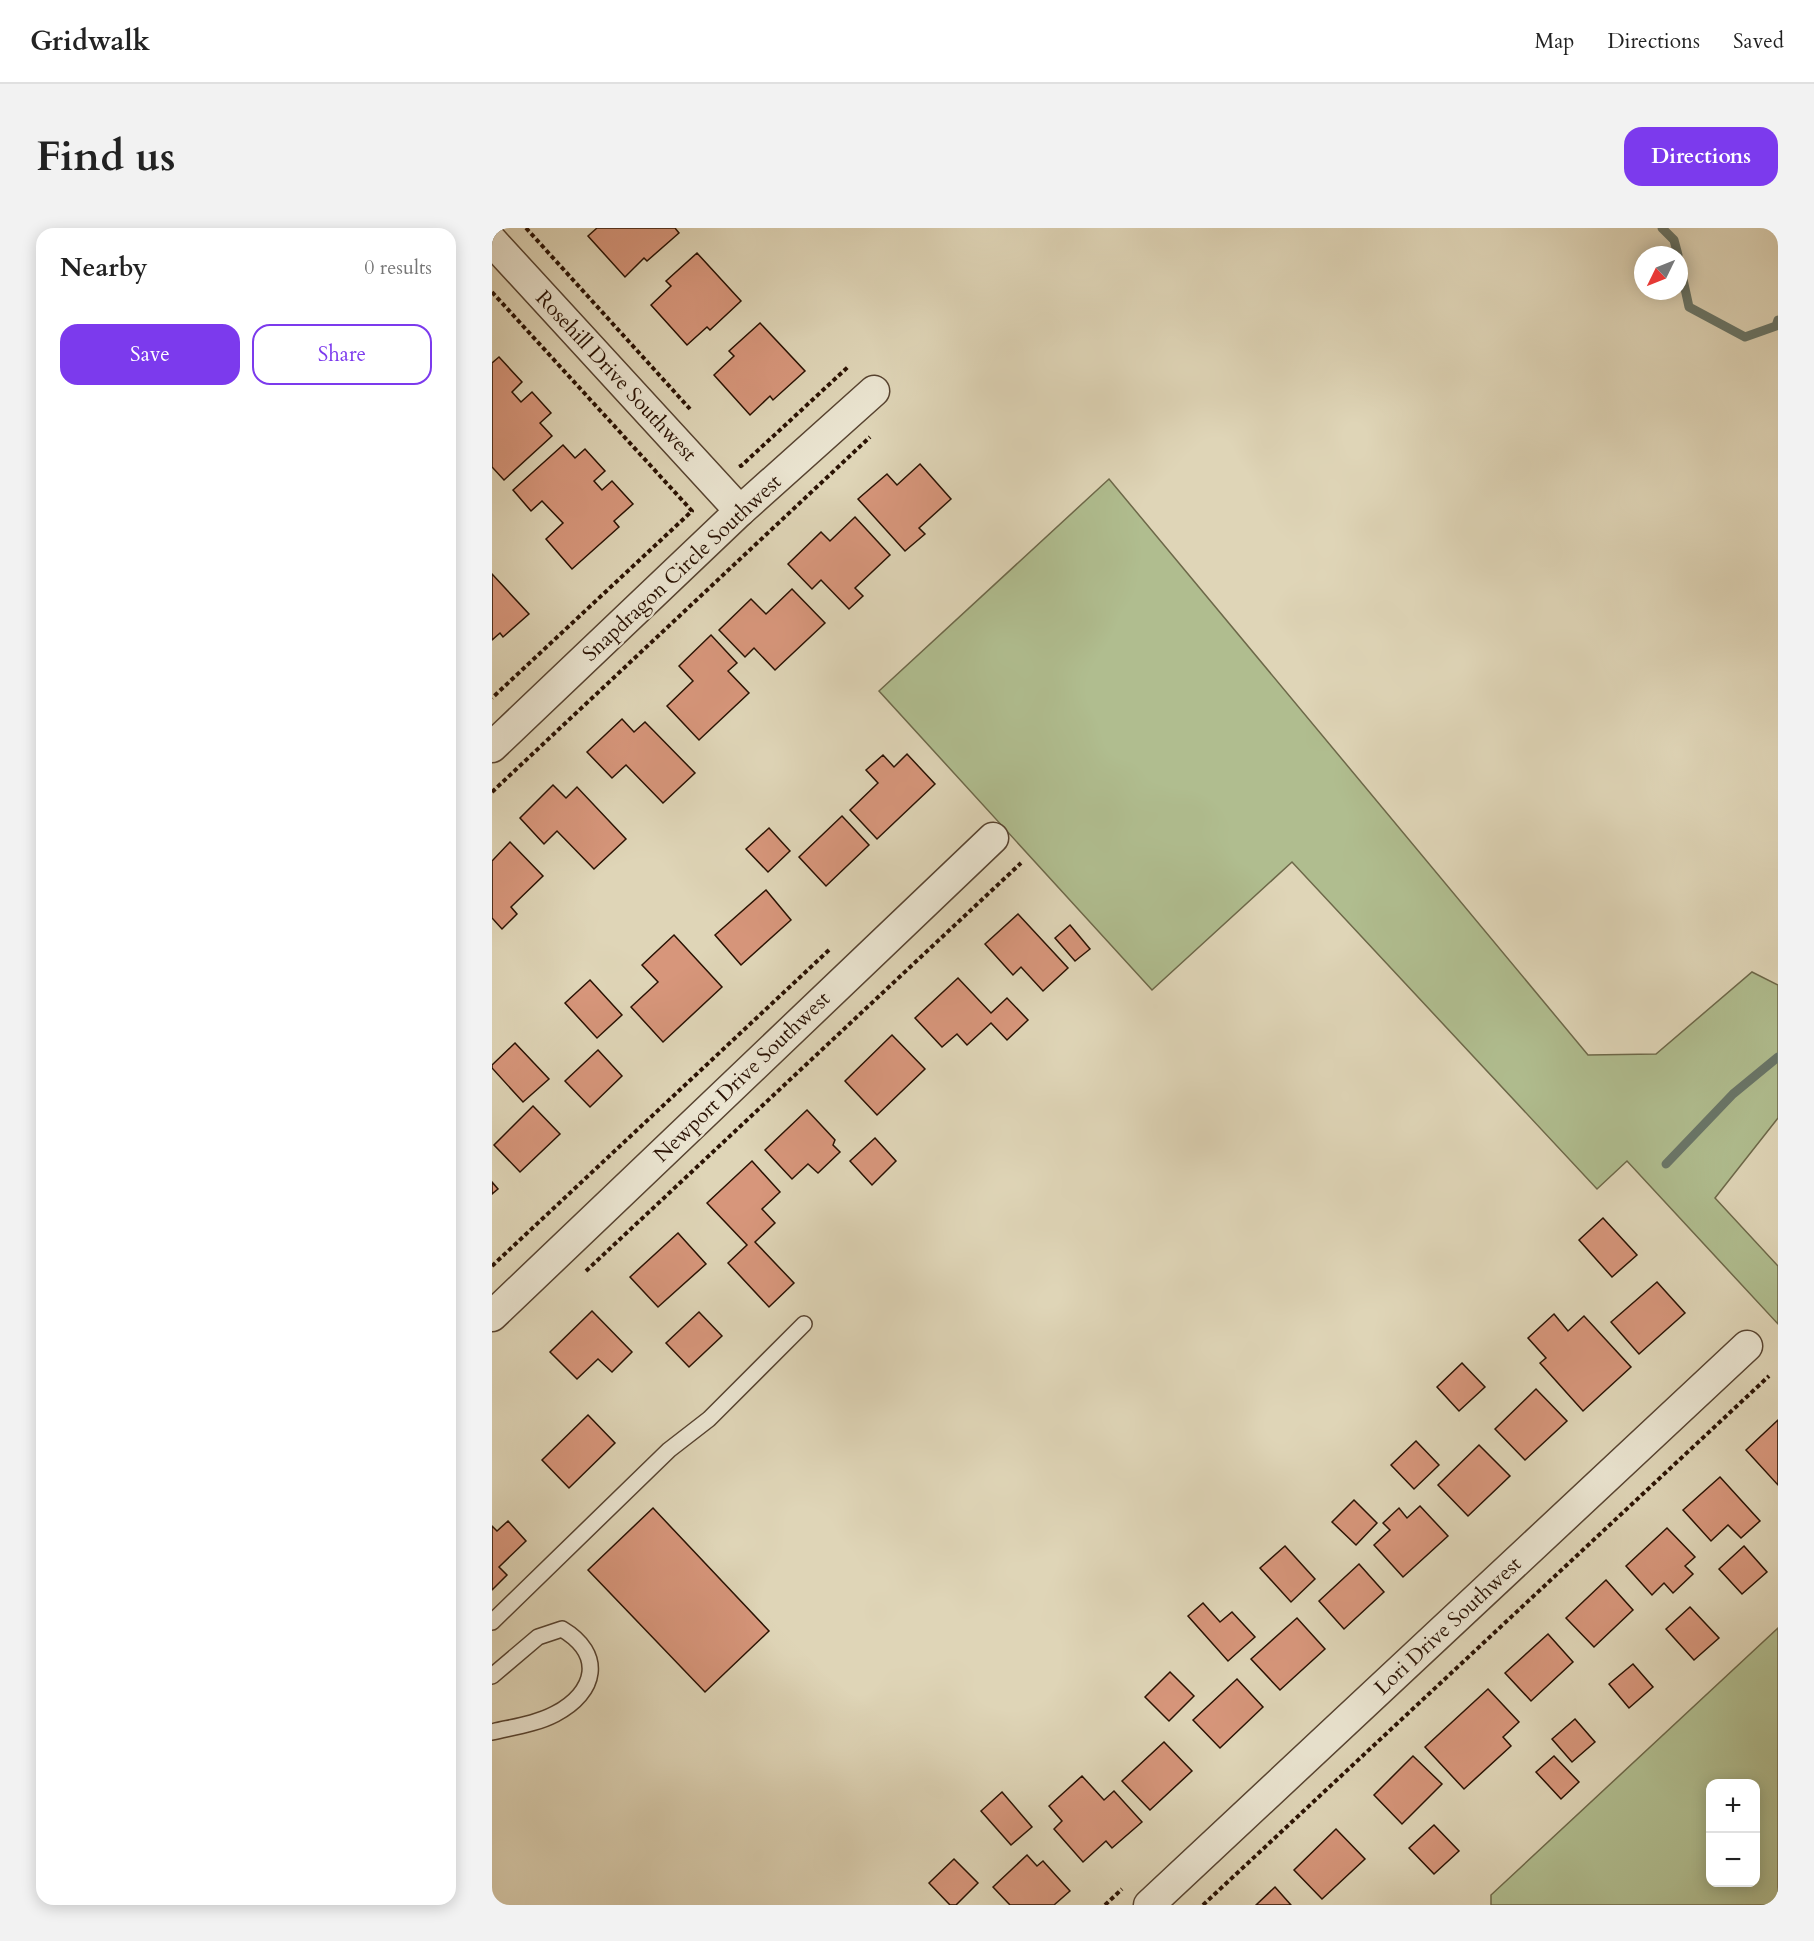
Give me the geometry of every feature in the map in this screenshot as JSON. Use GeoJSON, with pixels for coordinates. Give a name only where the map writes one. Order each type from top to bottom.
{"type":"FeatureCollection","features":[{"type":"Feature","properties":{"kind":"street","name":"Rosehill Drive Southwest"},"geometry":{"type":"LineString","coordinates":[[492,241],[740,511]]}},
{"type":"Feature","properties":{"kind":"street","name":"Snapdragon Circle Southwest"},"geometry":{"type":"LineString","coordinates":[[492,747],[740,511],[874,391]]}},
{"type":"Feature","properties":{"kind":"street","name":"Newport Drive Southwest"},"geometry":{"type":"LineString","coordinates":[[492,1316],[993,838]]}},
{"type":"Feature","properties":{"kind":"street","name":"Lori Drive Southwest"},"geometry":{"type":"LineString","coordinates":[[1149,1905],[1747,1346]]}},
{"type":"Feature","properties":{"kind":"lane"},"geometry":{"type":"LineString","coordinates":[[492,1622],[669,1450],[709,1419],[804,1324]]}},
{"type":"Feature","properties":{"kind":"lane"},"geometry":{"type":"LineString","coordinates":[[492,1676],[538,1637],[562,1629],[577,1638],[590,1656],[592,1671],[580,1695],[556,1714],[525,1725],[492,1732]]}},
{"type":"Feature","properties":{"kind":"path"},"geometry":{"type":"LineString","coordinates":[[526,228],[693,413]]}},
{"type":"Feature","properties":{"kind":"path"},"geometry":{"type":"LineString","coordinates":[[492,292],[692,511],[492,698]]}},
{"type":"Feature","properties":{"kind":"path"},"geometry":{"type":"LineString","coordinates":[[734,457],[741,466],[849,366]]}},
{"type":"Feature","properties":{"kind":"path"},"geometry":{"type":"LineString","coordinates":[[492,792],[875,433]]}},
{"type":"Feature","properties":{"kind":"path"},"geometry":{"type":"LineString","coordinates":[[582,1274],[1021,863]]}},
{"type":"Feature","properties":{"kind":"path"},"geometry":{"type":"LineString","coordinates":[[492,1266],[834,945]]}},
{"type":"Feature","properties":{"kind":"path"},"geometry":{"type":"LineString","coordinates":[[1203,1905],[1768,1376]]}},
{"type":"Feature","properties":{"kind":"green space"},"geometry":{"type":"Polygon","coordinates":[[[1109,479],[1588,1055],[1656,1054],[1752,972],[1778,985],[1778,1118],[1715,1198],[1778,1266],[1778,1324],[1627,1161],[1597,1189],[1292,862],[1152,990],[879,691],[1109,479]]]}},
{"type":"Feature","properties":{"kind":"green space"},"geometry":{"type":"Polygon","coordinates":[[[1778,1628],[1778,1905],[1491,1905],[1491,1895],[1778,1628]]]}},
{"type":"Feature","properties":{"kind":"building"},"geometry":{"type":"Polygon","coordinates":[[[597,228],[675,228],[679,233],[647,261],[644,258],[625,277],[588,236],[597,228]]]}},
{"type":"Feature","properties":{"kind":"building"},"geometry":{"type":"Polygon","coordinates":[[[697,253],[741,301],[710,330],[707,327],[687,345],[651,305],[671,286],[666,281],[697,253]]]}},
{"type":"Feature","properties":{"kind":"building"},"geometry":{"type":"Polygon","coordinates":[[[760,323],[805,371],[773,400],[770,396],[750,415],[714,375],[734,356],[729,351],[760,323]]]}},
{"type":"Feature","properties":{"kind":"building"},"geometry":{"type":"Polygon","coordinates":[[[499,357],[522,382],[512,392],[521,402],[532,392],[551,413],[540,423],[552,436],[504,480],[492,467],[492,363],[499,357]]]}},
{"type":"Feature","properties":{"kind":"building"},"geometry":{"type":"Polygon","coordinates":[[[563,445],[575,458],[585,449],[605,471],[594,481],[602,490],[612,481],[633,504],[614,521],[619,527],[572,569],[546,539],[563,523],[542,501],[531,511],[513,490],[563,445]]]}},
{"type":"Feature","properties":{"kind":"building"},"geometry":{"type":"Polygon","coordinates":[[[920,464],[951,499],[919,528],[925,534],[905,551],[858,499],[887,474],[897,485],[920,464]]]}},
{"type":"Feature","properties":{"kind":"building"},"geometry":{"type":"Polygon","coordinates":[[[855,517],[890,555],[855,588],[863,596],[849,609],[821,580],[812,589],[788,564],[821,532],[830,541],[855,517]]]}},
{"type":"Feature","properties":{"kind":"building"},"geometry":{"type":"Polygon","coordinates":[[[492,574],[529,614],[503,637],[500,633],[492,640],[492,574]]]}},
{"type":"Feature","properties":{"kind":"building"},"geometry":{"type":"Polygon","coordinates":[[[792,589],[825,623],[775,670],[754,648],[745,657],[719,630],[751,599],[766,614],[792,589]]]}},
{"type":"Feature","properties":{"kind":"building"},"geometry":{"type":"Polygon","coordinates":[[[711,635],[737,663],[728,671],[749,693],[699,740],[667,706],[693,681],[679,666],[711,635]]]}},
{"type":"Feature","properties":{"kind":"building"},"geometry":{"type":"Polygon","coordinates":[[[622,719],[634,732],[645,722],[695,773],[663,803],[626,765],[612,778],[587,752],[622,719]]]}},
{"type":"Feature","properties":{"kind":"building"},"geometry":{"type":"Polygon","coordinates":[[[907,754],[935,784],[877,839],[850,810],[878,783],[866,770],[883,755],[894,767],[907,754]]]}},
{"type":"Feature","properties":{"kind":"building"},"geometry":{"type":"Polygon","coordinates":[[[553,785],[566,798],[577,787],[626,839],[594,869],[557,831],[544,844],[520,818],[553,785]]]}},
{"type":"Feature","properties":{"kind":"building"},"geometry":{"type":"Polygon","coordinates":[[[842,816],[869,845],[826,886],[799,857],[842,816]]]}},
{"type":"Feature","properties":{"kind":"building"},"geometry":{"type":"Polygon","coordinates":[[[769,828],[790,851],[768,872],[746,849],[769,828]]]}},
{"type":"Feature","properties":{"kind":"building"},"geometry":{"type":"Polygon","coordinates":[[[510,842],[543,876],[511,907],[517,914],[502,929],[492,918],[492,861],[510,842]]]}},
{"type":"Feature","properties":{"kind":"building"},"geometry":{"type":"Polygon","coordinates":[[[766,890],[791,920],[741,965],[715,935],[766,890]]]}},
{"type":"Feature","properties":{"kind":"building"},"geometry":{"type":"Polygon","coordinates":[[[1018,914],[1068,968],[1043,991],[1021,967],[1013,975],[985,944],[1018,914]]]}},
{"type":"Feature","properties":{"kind":"building"},"geometry":{"type":"Polygon","coordinates":[[[1070,925],[1090,949],[1075,961],[1055,938],[1070,925]]]}},
{"type":"Feature","properties":{"kind":"building"},"geometry":{"type":"Polygon","coordinates":[[[674,935],[722,987],[663,1042],[631,1007],[658,982],[642,965],[674,935]]]}},
{"type":"Feature","properties":{"kind":"building"},"geometry":{"type":"Polygon","coordinates":[[[958,978],[991,1013],[1007,998],[1028,1020],[1007,1040],[991,1023],[967,1045],[957,1034],[942,1047],[915,1018],[958,978]]]}},
{"type":"Feature","properties":{"kind":"building"},"geometry":{"type":"Polygon","coordinates":[[[590,980],[622,1015],[597,1038],[565,1003],[590,980]]]}},
{"type":"Feature","properties":{"kind":"building"},"geometry":{"type":"Polygon","coordinates":[[[892,1035],[925,1069],[877,1115],[845,1081],[892,1035]]]}},
{"type":"Feature","properties":{"kind":"building"},"geometry":{"type":"Polygon","coordinates":[[[515,1043],[549,1079],[523,1102],[492,1068],[492,1065],[515,1043]]]}},
{"type":"Feature","properties":{"kind":"building"},"geometry":{"type":"Polygon","coordinates":[[[598,1050],[622,1076],[590,1107],[565,1081],[598,1050]]]}},
{"type":"Feature","properties":{"kind":"building"},"geometry":{"type":"Polygon","coordinates":[[[533,1106],[560,1134],[520,1172],[494,1145],[533,1106]]]}},
{"type":"Feature","properties":{"kind":"building"},"geometry":{"type":"Polygon","coordinates":[[[807,1110],[835,1140],[833,1145],[840,1152],[818,1173],[808,1164],[792,1179],[765,1150],[807,1110]]]}},
{"type":"Feature","properties":{"kind":"building"},"geometry":{"type":"Polygon","coordinates":[[[875,1138],[896,1161],[872,1185],[850,1161],[875,1138]]]}},
{"type":"Feature","properties":{"kind":"building"},"geometry":{"type":"Polygon","coordinates":[[[752,1161],[780,1192],[762,1209],[775,1223],[755,1242],[794,1283],[769,1307],[728,1263],[747,1245],[707,1203],[752,1161]]]}},
{"type":"Feature","properties":{"kind":"building"},"geometry":{"type":"Polygon","coordinates":[[[492,1182],[498,1189],[492,1194],[492,1182]]]}},
{"type":"Feature","properties":{"kind":"building"},"geometry":{"type":"Polygon","coordinates":[[[1603,1218],[1637,1255],[1612,1277],[1579,1240],[1603,1218]]]}},
{"type":"Feature","properties":{"kind":"building"},"geometry":{"type":"Polygon","coordinates":[[[678,1233],[706,1264],[658,1307],[630,1277],[678,1233]]]}},
{"type":"Feature","properties":{"kind":"building"},"geometry":{"type":"Polygon","coordinates":[[[1657,1282],[1685,1313],[1639,1354],[1611,1322],[1657,1282]]]}},
{"type":"Feature","properties":{"kind":"building"},"geometry":{"type":"Polygon","coordinates":[[[592,1311],[632,1352],[612,1372],[598,1359],[577,1379],[550,1352],[592,1311]]]}},
{"type":"Feature","properties":{"kind":"building"},"geometry":{"type":"Polygon","coordinates":[[[699,1312],[722,1336],[689,1367],[666,1343],[699,1312]]]}},
{"type":"Feature","properties":{"kind":"building"},"geometry":{"type":"Polygon","coordinates":[[[1554,1314],[1568,1331],[1584,1316],[1631,1367],[1583,1411],[1540,1363],[1546,1358],[1528,1338],[1554,1314]]]}},
{"type":"Feature","properties":{"kind":"building"},"geometry":{"type":"Polygon","coordinates":[[[1462,1363],[1485,1387],[1459,1411],[1437,1387],[1462,1363]]]}},
{"type":"Feature","properties":{"kind":"building"},"geometry":{"type":"Polygon","coordinates":[[[1536,1389],[1567,1421],[1525,1460],[1495,1429],[1536,1389]]]}},
{"type":"Feature","properties":{"kind":"building"},"geometry":{"type":"Polygon","coordinates":[[[588,1415],[615,1443],[569,1488],[542,1460],[588,1415]]]}},
{"type":"Feature","properties":{"kind":"building"},"geometry":{"type":"Polygon","coordinates":[[[1778,1420],[1778,1485],[1746,1450],[1778,1420]]]}},
{"type":"Feature","properties":{"kind":"building"},"geometry":{"type":"Polygon","coordinates":[[[1416,1441],[1439,1465],[1414,1489],[1391,1465],[1416,1441]]]}},
{"type":"Feature","properties":{"kind":"building"},"geometry":{"type":"Polygon","coordinates":[[[1479,1445],[1510,1476],[1468,1516],[1438,1485],[1479,1445]]]}},
{"type":"Feature","properties":{"kind":"building"},"geometry":{"type":"Polygon","coordinates":[[[1720,1477],[1760,1521],[1741,1538],[1728,1525],[1711,1541],[1683,1510],[1720,1477]]]}},
{"type":"Feature","properties":{"kind":"building"},"geometry":{"type":"Polygon","coordinates":[[[1354,1500],[1377,1523],[1356,1545],[1332,1522],[1354,1500]]]}},
{"type":"Feature","properties":{"kind":"building"},"geometry":{"type":"Polygon","coordinates":[[[1420,1506],[1448,1536],[1403,1577],[1374,1545],[1390,1530],[1383,1523],[1399,1508],[1407,1518],[1420,1506]]]}},
{"type":"Feature","properties":{"kind":"building"},"geometry":{"type":"Polygon","coordinates":[[[653,1508],[769,1631],[705,1692],[588,1570],[653,1508]]]}},
{"type":"Feature","properties":{"kind":"building"},"geometry":{"type":"Polygon","coordinates":[[[508,1521],[526,1541],[499,1567],[507,1575],[492,1590],[492,1526],[497,1531],[508,1521]]]}},
{"type":"Feature","properties":{"kind":"building"},"geometry":{"type":"Polygon","coordinates":[[[1667,1528],[1695,1557],[1685,1566],[1693,1574],[1673,1593],[1664,1583],[1652,1595],[1626,1566],[1667,1528]]]}},
{"type":"Feature","properties":{"kind":"building"},"geometry":{"type":"Polygon","coordinates":[[[1285,1546],[1315,1579],[1291,1602],[1260,1568],[1285,1546]]]}},
{"type":"Feature","properties":{"kind":"building"},"geometry":{"type":"Polygon","coordinates":[[[1744,1546],[1767,1572],[1742,1594],[1719,1569],[1744,1546]]]}},
{"type":"Feature","properties":{"kind":"building"},"geometry":{"type":"Polygon","coordinates":[[[1359,1564],[1384,1592],[1344,1629],[1319,1601],[1359,1564]]]}},
{"type":"Feature","properties":{"kind":"building"},"geometry":{"type":"Polygon","coordinates":[[[1606,1580],[1633,1610],[1594,1647],[1566,1618],[1606,1580]]]}},
{"type":"Feature","properties":{"kind":"building"},"geometry":{"type":"Polygon","coordinates":[[[1203,1603],[1220,1622],[1232,1612],[1255,1637],[1228,1661],[1188,1616],[1203,1603]]]}},
{"type":"Feature","properties":{"kind":"building"},"geometry":{"type":"Polygon","coordinates":[[[1690,1607],[1719,1638],[1694,1660],[1666,1629],[1690,1607]]]}},
{"type":"Feature","properties":{"kind":"building"},"geometry":{"type":"Polygon","coordinates":[[[1297,1618],[1325,1649],[1280,1690],[1251,1659],[1297,1618]]]}},
{"type":"Feature","properties":{"kind":"building"},"geometry":{"type":"Polygon","coordinates":[[[1548,1634],[1573,1662],[1531,1701],[1505,1673],[1548,1634]]]}},
{"type":"Feature","properties":{"kind":"building"},"geometry":{"type":"Polygon","coordinates":[[[1633,1664],[1653,1687],[1629,1708],[1609,1684],[1633,1664]]]}},
{"type":"Feature","properties":{"kind":"building"},"geometry":{"type":"Polygon","coordinates":[[[1170,1672],[1194,1696],[1169,1721],[1145,1697],[1170,1672]]]}},
{"type":"Feature","properties":{"kind":"building"},"geometry":{"type":"Polygon","coordinates":[[[1237,1679],[1263,1707],[1220,1748],[1193,1720],[1237,1679]]]}},
{"type":"Feature","properties":{"kind":"building"},"geometry":{"type":"Polygon","coordinates":[[[1488,1689],[1519,1722],[1503,1737],[1511,1746],[1464,1789],[1425,1747],[1488,1689]]]}},
{"type":"Feature","properties":{"kind":"building"},"geometry":{"type":"Polygon","coordinates":[[[1575,1719],[1595,1742],[1572,1762],[1552,1739],[1575,1719]]]}},
{"type":"Feature","properties":{"kind":"building"},"geometry":{"type":"Polygon","coordinates":[[[1164,1742],[1192,1771],[1150,1810],[1122,1781],[1164,1742]]]}},
{"type":"Feature","properties":{"kind":"building"},"geometry":{"type":"Polygon","coordinates":[[[1413,1756],[1442,1784],[1402,1824],[1374,1795],[1413,1756]]]}},
{"type":"Feature","properties":{"kind":"building"},"geometry":{"type":"Polygon","coordinates":[[[1554,1756],[1579,1782],[1561,1799],[1536,1772],[1554,1756]]]}},
{"type":"Feature","properties":{"kind":"building"},"geometry":{"type":"Polygon","coordinates":[[[1082,1776],[1104,1800],[1114,1791],[1142,1822],[1112,1848],[1106,1841],[1083,1862],[1054,1829],[1062,1821],[1049,1806],[1082,1776]]]}},
{"type":"Feature","properties":{"kind":"building"},"geometry":{"type":"Polygon","coordinates":[[[1002,1792],[1032,1827],[1011,1845],[981,1811],[1002,1792]]]}},
{"type":"Feature","properties":{"kind":"building"},"geometry":{"type":"Polygon","coordinates":[[[1434,1825],[1459,1851],[1434,1874],[1409,1848],[1434,1825]]]}},
{"type":"Feature","properties":{"kind":"building"},"geometry":{"type":"Polygon","coordinates":[[[1336,1829],[1365,1859],[1322,1899],[1294,1870],[1336,1829]]]}},
{"type":"Feature","properties":{"kind":"building"},"geometry":{"type":"Polygon","coordinates":[[[1027,1855],[1037,1866],[1043,1861],[1070,1891],[1054,1905],[1010,1905],[993,1887],[1027,1855]]]}},
{"type":"Feature","properties":{"kind":"building"},"geometry":{"type":"Polygon","coordinates":[[[954,1859],[978,1883],[956,1905],[950,1905],[929,1883],[954,1859]]]}},
{"type":"Feature","properties":{"kind":"building"},"geometry":{"type":"Polygon","coordinates":[[[1275,1887],[1291,1905],[1256,1905],[1275,1887]]]}},
{"type":"Feature","properties":{"kind":"waterway"},"geometry":{"type":"LineString","coordinates":[[1662,228],[1674,240],[1676,246]]}},
{"type":"Feature","properties":{"kind":"waterway"},"geometry":{"type":"LineString","coordinates":[[1687,300],[1689,307],[1745,337],[1776,326],[1778,320]]}},
{"type":"Feature","properties":{"kind":"waterway"},"geometry":{"type":"LineString","coordinates":[[1666,1164],[1733,1094],[1778,1057]]}}]}
